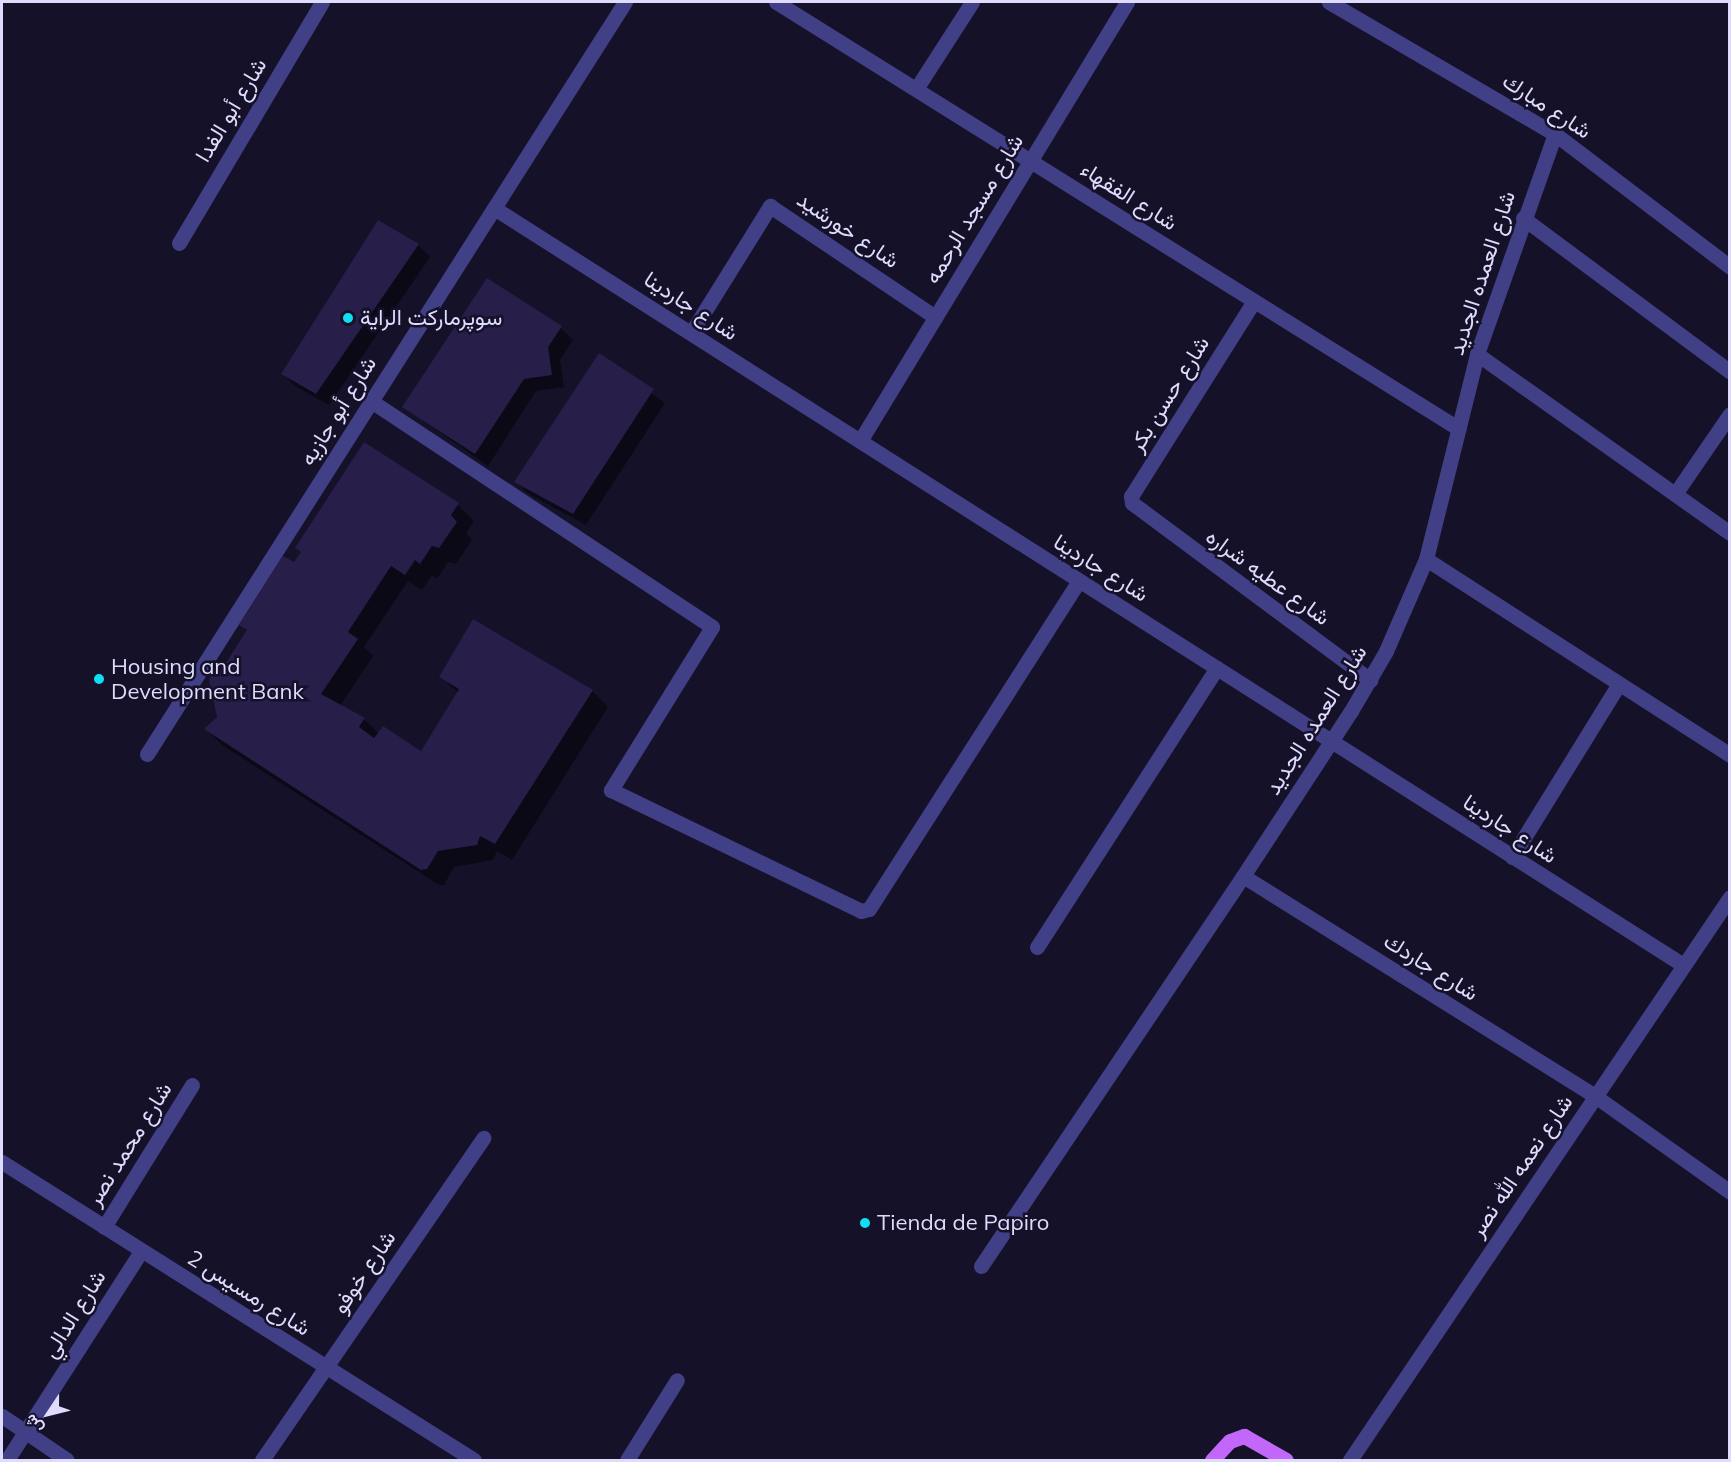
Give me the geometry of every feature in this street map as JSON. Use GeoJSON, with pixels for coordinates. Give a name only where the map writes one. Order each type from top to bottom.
{"type":"FeatureCollection","features":[{"type":"Feature","properties":{"kind":"main road"},"geometry":{"type":"LineString","coordinates":[[1212,1461],[1230,1441],[1245,1436],[1286,1461]]}},
{"type":"Feature","properties":{"kind":"street","name":"شارع أبو الفدا"},"geometry":{"type":"LineString","coordinates":[[179,243],[322,2]]}},
{"type":"Feature","properties":{"kind":"street","name":"شارع أبو جازيه"},"geometry":{"type":"LineString","coordinates":[[147,754],[625,2]]}},
{"type":"Feature","properties":{"kind":"street","name":"شارع الفقهاء"},"geometry":{"type":"LineString","coordinates":[[776,2],[1459,429]]}},
{"type":"Feature","properties":{"kind":"street"},"geometry":{"type":"LineString","coordinates":[[916,89],[972,2]]}},
{"type":"Feature","properties":{"kind":"street","name":"شارع مسجد الرحمه"},"geometry":{"type":"LineString","coordinates":[[860,441],[1128,2]]}},
{"type":"Feature","properties":{"kind":"street","name":"شارع مبارك"},"geometry":{"type":"LineString","coordinates":[[1329,2],[1555,134],[1730,267]]}},
{"type":"Feature","properties":{"kind":"street","name":"شارع العمده الجديد"},"geometry":{"type":"LineString","coordinates":[[981,1266],[1332,741],[1370,680],[1401,621],[1425,559],[1477,354],[1523,218],[1555,134]]}},
{"type":"Feature","properties":{"kind":"street","name":"شارع خورشيد"},"geometry":{"type":"LineString","coordinates":[[691,333],[770,206],[935,317]]}},
{"type":"Feature","properties":{"kind":"street","name":"شارع جاردينا"},"geometry":{"type":"LineString","coordinates":[[494,208],[1683,965]]}},
{"type":"Feature","properties":{"kind":"street"},"geometry":{"type":"LineString","coordinates":[[1523,218],[1730,372]]}},
{"type":"Feature","properties":{"kind":"street","name":"شارع حسن بكر"},"geometry":{"type":"LineString","coordinates":[[1139,511],[1131,496],[1254,301]]}},
{"type":"Feature","properties":{"kind":"street"},"geometry":{"type":"LineString","coordinates":[[1477,354],[1730,533]]}},
{"type":"Feature","properties":{"kind":"street"},"geometry":{"type":"LineString","coordinates":[[371,401],[712,627],[611,790],[861,911],[869,909],[1079,581]]}},
{"type":"Feature","properties":{"kind":"street"},"geometry":{"type":"LineString","coordinates":[[1675,494],[1730,414]]}},
{"type":"Feature","properties":{"kind":"street","name":"شارع عطيه شراره"},"geometry":{"type":"LineString","coordinates":[[1139,511],[1370,680]]}},
{"type":"Feature","properties":{"kind":"street"},"geometry":{"type":"LineString","coordinates":[[1425,559],[1730,755]]}},
{"type":"Feature","properties":{"kind":"street"},"geometry":{"type":"LineString","coordinates":[[1037,947],[1217,668]]}},
{"type":"Feature","properties":{"kind":"street"},"geometry":{"type":"LineString","coordinates":[[1512,857],[1619,684]]}},
{"type":"Feature","properties":{"kind":"street","name":"شارع جاردك"},"geometry":{"type":"LineString","coordinates":[[1243,876],[1595,1096],[1729,1190]]}},
{"type":"Feature","properties":{"kind":"street","name":"شارع نعمه الله نصر"},"geometry":{"type":"LineString","coordinates":[[1350,1461],[1730,897]]}},
{"type":"Feature","properties":{"kind":"street","name":"شارع محمد نصر"},"geometry":{"type":"LineString","coordinates":[[104,1227],[192,1085]]}},
{"type":"Feature","properties":{"kind":"street","name":"شارع خوفو"},"geometry":{"type":"LineString","coordinates":[[262,1461],[483,1138]]}},
{"type":"Feature","properties":{"kind":"street","name":"شارع رمسيس 2"},"geometry":{"type":"LineString","coordinates":[[2,1162],[474,1461]]}},
{"type":"Feature","properties":{"kind":"street","name":"شارع الدالي"},"geometry":{"type":"LineString","coordinates":[[7,1461],[141,1251]]}},
{"type":"Feature","properties":{"kind":"street"},"geometry":{"type":"LineString","coordinates":[[627,1461],[677,1380]]}},
{"type":"Feature","properties":{"kind":"street"},"geometry":{"type":"LineString","coordinates":[[2,1416],[67,1461]]}},
{"type":"Feature","properties":{"kind":"building"},"geometry":{"type":"Polygon","coordinates":[[[378,220],[419,244],[316,394],[281,374],[378,220]]]}},
{"type":"Feature","properties":{"kind":"building"},"geometry":{"type":"Polygon","coordinates":[[[487,278],[562,326],[548,347],[552,375],[524,379],[475,454],[402,407],[487,278]]]}},
{"type":"Feature","properties":{"kind":"building"},"geometry":{"type":"Polygon","coordinates":[[[599,353],[654,389],[573,514],[514,482],[599,353]]]}},
{"type":"Feature","properties":{"kind":"building"},"geometry":{"type":"Polygon","coordinates":[[[364,442],[459,503],[451,515],[457,522],[439,548],[432,546],[420,564],[415,560],[405,575],[391,566],[348,632],[358,639],[321,694],[365,718],[359,727],[374,738],[383,726],[421,751],[459,689],[439,677],[473,619],[593,690],[495,844],[480,836],[477,845],[438,851],[427,869],[421,870],[204,729],[217,717],[209,680],[213,672],[220,672],[247,630],[239,625],[283,556],[294,562],[301,552],[295,548],[364,442]]]}},
{"type":"Feature","properties":{"kind":"place","name":"سوپرمارکت الراية"},"geometry":{"type":"Point","coordinates":[348,318]}},
{"type":"Feature","properties":{"kind":"place","name":"Housing and Development Bank"},"geometry":{"type":"Point","coordinates":[99,679]}},
{"type":"Feature","properties":{"kind":"place","name":"Tienda de Papiro"},"geometry":{"type":"Point","coordinates":[865,1223]}}]}
